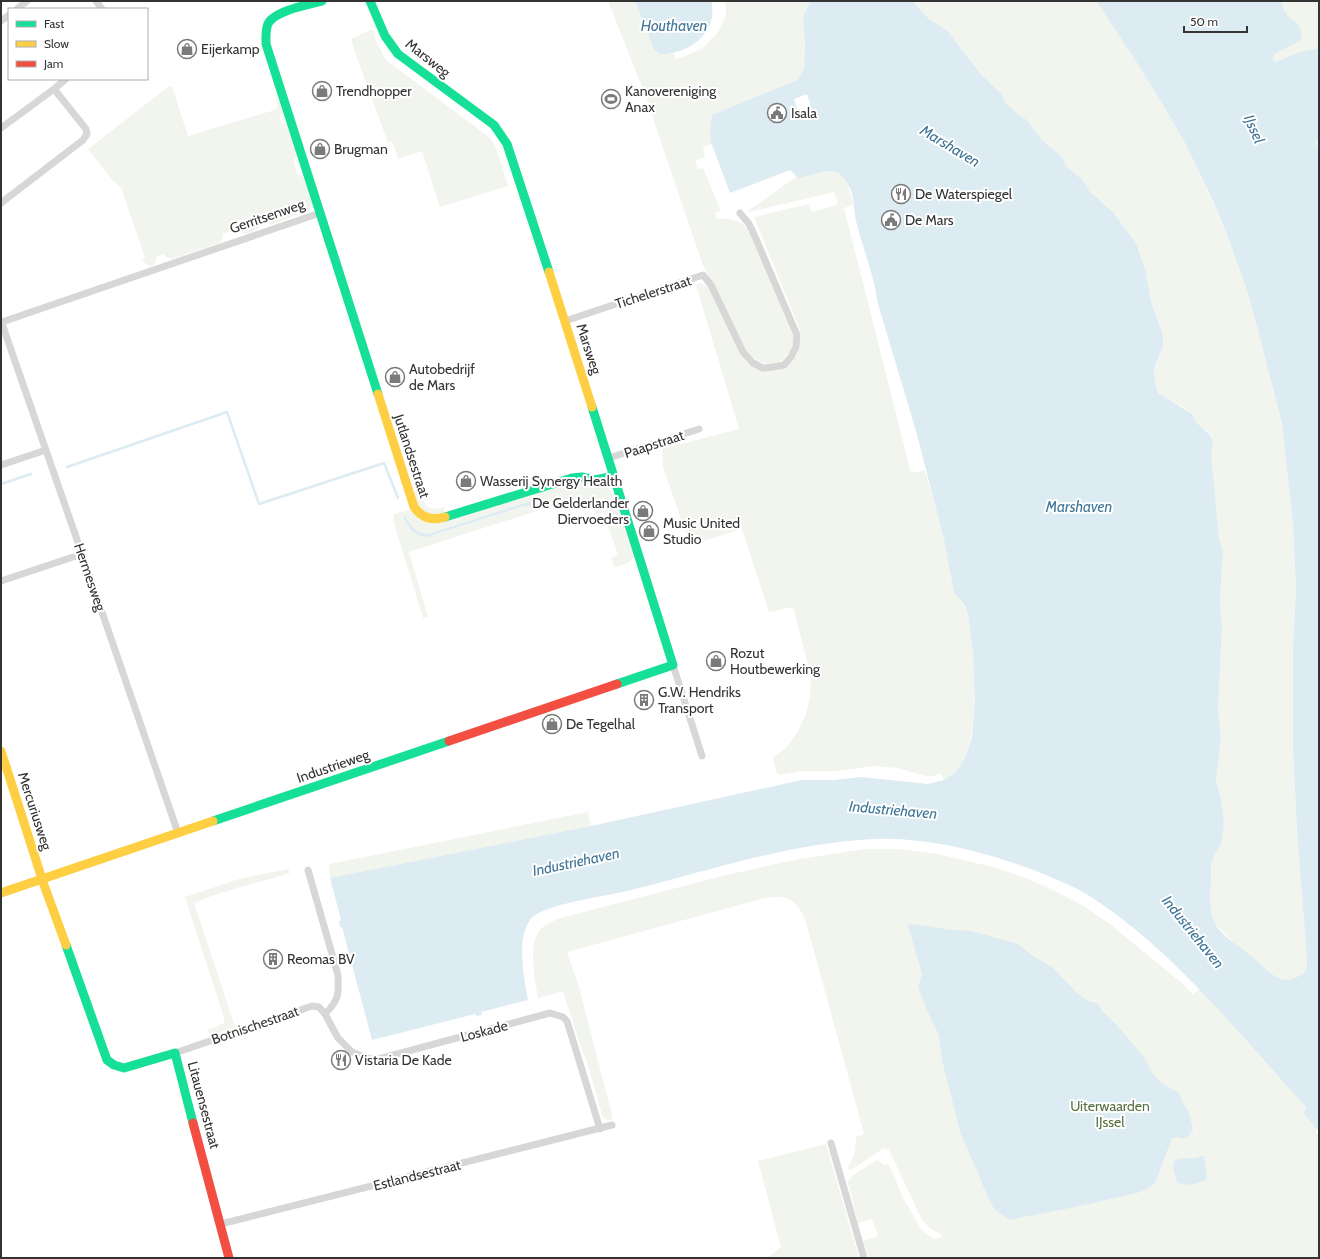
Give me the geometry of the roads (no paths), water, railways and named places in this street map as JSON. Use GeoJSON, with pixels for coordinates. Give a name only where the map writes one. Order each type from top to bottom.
{"type":"FeatureCollection","features":[{"type":"Feature","properties":{"kind":"street"},"geometry":{"type":"LineString","coordinates":[[18,8],[27,1]]}},
{"type":"Feature","properties":{"kind":"street","name":"Gerritsenweg"},"geometry":{"type":"LineString","coordinates":[[2,322],[320,213],[284,94],[266,44],[266,32],[269,22],[278,14],[322,1]]}},
{"type":"Feature","properties":{"kind":"street","name":"Marsweg"},"geometry":{"type":"LineString","coordinates":[[370,1],[384,34],[390,45],[398,54],[494,125],[507,144],[566,321],[702,756]]}},
{"type":"Feature","properties":{"kind":"street"},"geometry":{"type":"LineString","coordinates":[[1,128],[65,80]]}},
{"type":"Feature","properties":{"kind":"street"},"geometry":{"type":"LineString","coordinates":[[1,204],[86,137],[86,129],[54,89]]}},
{"type":"Feature","properties":{"kind":"street","name":"Jutlandsestraat"},"geometry":{"type":"LineString","coordinates":[[320,213],[412,502],[420,514],[429,519],[438,519],[572,478],[582,477],[595,480],[614,476]]}},
{"type":"Feature","properties":{"kind":"street","name":"Tichelerstraat"},"geometry":{"type":"LineString","coordinates":[[566,321],[703,275],[711,285],[743,352],[753,363],[764,368],[784,365],[791,357],[796,347],[797,335],[753,232],[749,224],[740,213]]}},
{"type":"Feature","properties":{"kind":"street","name":"Hermesweg"},"geometry":{"type":"LineString","coordinates":[[2,322],[178,834]]}},
{"type":"Feature","properties":{"kind":"street","name":"Paapstraat"},"geometry":{"type":"LineString","coordinates":[[609,458],[699,429]]}},
{"type":"Feature","properties":{"kind":"street"},"geometry":{"type":"LineString","coordinates":[[1,465],[46,450]]}},
{"type":"Feature","properties":{"kind":"street"},"geometry":{"type":"LineString","coordinates":[[1,581],[82,554]]}},
{"type":"Feature","properties":{"kind":"street","name":"Industrieweg"},"geometry":{"type":"LineString","coordinates":[[1,892],[178,834],[673,665]]}},
{"type":"Feature","properties":{"kind":"street","name":"Mercuriusweg"},"geometry":{"type":"LineString","coordinates":[[1,751],[42,879]]}},
{"type":"Feature","properties":{"kind":"street"},"geometry":{"type":"LineString","coordinates":[[308,870],[338,974],[339,990],[337,999],[325,1014]]}},
{"type":"Feature","properties":{"kind":"street","name":"Litauensestraat"},"geometry":{"type":"LineString","coordinates":[[42,879],[107,1060],[114,1065],[124,1068],[176,1053],[229,1258]]}},
{"type":"Feature","properties":{"kind":"street","name":"Botnischestraat"},"geometry":{"type":"LineString","coordinates":[[176,1053],[312,1006],[319,1007],[325,1014]]}},
{"type":"Feature","properties":{"kind":"street","name":"Loskade"},"geometry":{"type":"LineString","coordinates":[[325,1014],[334,1032],[344,1045],[352,1052],[375,1060],[550,1013],[563,1017],[568,1021],[600,1129]]}},
{"type":"Feature","properties":{"kind":"street","name":"Estlandsestraat"},"geometry":{"type":"LineString","coordinates":[[221,1224],[612,1125]]}},
{"type":"Feature","properties":{"kind":"street"},"geometry":{"type":"LineString","coordinates":[[831,1143],[864,1258]]}},
{"type":"Feature","properties":{"kind":"water","name":"Houthaven"},"geometry":{"type":"Polygon","coordinates":[[[635,1],[712,1],[712,17],[705,33],[692,45],[676,52],[659,54],[654,49],[635,1]]]}},
{"type":"Feature","properties":{"kind":"water","name":"Marshaven"},"geometry":{"type":"Polygon","coordinates":[[[810,1],[912,1],[929,19],[947,30],[980,73],[1001,94],[1006,103],[1027,120],[1042,140],[1062,157],[1067,167],[1082,179],[1090,192],[1113,212],[1136,243],[1146,273],[1151,302],[1163,335],[1163,346],[1154,369],[1158,393],[1192,414],[1196,422],[1211,436],[1213,443],[1211,453],[1219,538],[1223,551],[1220,600],[1222,627],[1218,711],[1221,737],[1216,781],[1221,799],[1224,823],[1221,845],[1214,856],[1212,865],[1210,895],[1211,913],[1218,928],[1225,936],[1249,954],[1265,969],[1277,977],[1290,980],[1304,972],[1307,960],[1297,831],[1293,748],[1293,646],[1296,588],[1293,525],[1282,424],[1247,290],[1225,229],[1185,143],[1141,69],[1096,1],[1280,1],[1288,16],[1300,27],[1301,35],[1300,41],[1276,53],[1273,56],[1273,59],[1276,62],[1300,52],[1319,48],[1319,139],[1316,142],[1316,145],[1319,147],[1319,1132],[1304,1114],[1306,1107],[1207,997],[1142,935],[1110,910],[1075,888],[1028,868],[977,852],[925,841],[874,839],[811,846],[749,859],[627,891],[575,901],[547,909],[537,914],[530,920],[523,937],[522,959],[528,1000],[481,1012],[482,1015],[476,1016],[475,1014],[372,1040],[342,927],[340,927],[339,921],[341,920],[330,878],[591,826],[802,780],[834,780],[861,777],[928,784],[944,780],[956,772],[965,758],[972,737],[975,699],[973,651],[968,614],[965,606],[954,592],[944,539],[916,431],[878,304],[871,272],[856,221],[850,188],[846,181],[836,172],[828,171],[798,178],[790,170],[730,193],[711,142],[710,131],[712,115],[797,80],[804,69],[805,43],[803,17],[810,1]]]}},
{"type":"Feature","properties":{"kind":"water"},"geometry":{"type":"Polygon","coordinates":[[[534,500],[535,503],[530,506],[524,506],[427,537],[418,535],[412,531],[403,517],[405,516],[411,526],[417,531],[428,534],[534,500]]]}},
{"type":"Feature","properties":{"kind":"water"},"geometry":{"type":"Polygon","coordinates":[[[914,924],[951,930],[971,931],[1018,944],[1033,956],[1052,967],[1077,993],[1090,1002],[1097,1003],[1102,1011],[1115,1023],[1144,1057],[1153,1074],[1161,1083],[1179,1093],[1189,1112],[1193,1130],[1188,1136],[1182,1139],[1177,1137],[1172,1138],[1155,1183],[1149,1188],[1137,1193],[1009,1220],[995,1210],[988,1198],[961,1135],[942,1060],[939,1035],[918,987],[922,974],[908,925],[914,924]]]}},
{"type":"Feature","properties":{"kind":"water"},"geometry":{"type":"Polygon","coordinates":[[[1201,1156],[1205,1157],[1207,1175],[1206,1180],[1192,1184],[1180,1184],[1177,1182],[1173,1168],[1174,1161],[1201,1156]]]}},
{"type":"Feature","properties":{"kind":"waterway"},"geometry":{"type":"LineString","coordinates":[[67,467],[227,412],[259,504],[384,463],[398,498]]}},
{"type":"Feature","properties":{"kind":"waterway"},"geometry":{"type":"LineString","coordinates":[[1,484],[31,474]]}},
{"type":"Feature","properties":{"kind":"place","name":"Eijerkamp"},"geometry":{"type":"Point","coordinates":[187,49]}},
{"type":"Feature","properties":{"kind":"place","name":"Trendhopper"},"geometry":{"type":"Point","coordinates":[322,91]}},
{"type":"Feature","properties":{"kind":"place","name":"Kanovereniging Anax"},"geometry":{"type":"Point","coordinates":[611,99]}},
{"type":"Feature","properties":{"kind":"place","name":"Isala"},"geometry":{"type":"Point","coordinates":[777,113]}},
{"type":"Feature","properties":{"kind":"place","name":"Brugman"},"geometry":{"type":"Point","coordinates":[320,149]}},
{"type":"Feature","properties":{"kind":"place","name":"De Waterspiegel"},"geometry":{"type":"Point","coordinates":[901,194]}},
{"type":"Feature","properties":{"kind":"place","name":"De Mars"},"geometry":{"type":"Point","coordinates":[891,220]}},
{"type":"Feature","properties":{"kind":"place","name":"Autobedrijf de Mars"},"geometry":{"type":"Point","coordinates":[395,377]}},
{"type":"Feature","properties":{"kind":"place","name":"Wasserij Synergy Health"},"geometry":{"type":"Point","coordinates":[466,481]}},
{"type":"Feature","properties":{"kind":"place","name":"De Gelderlander Diervoeders"},"geometry":{"type":"Point","coordinates":[643,511]}},
{"type":"Feature","properties":{"kind":"place","name":"Music United Studio"},"geometry":{"type":"Point","coordinates":[649,531]}},
{"type":"Feature","properties":{"kind":"place","name":"Rozut Houtbewerking"},"geometry":{"type":"Point","coordinates":[716,661]}},
{"type":"Feature","properties":{"kind":"place","name":"G.W. Hendriks Transport"},"geometry":{"type":"Point","coordinates":[644,700]}},
{"type":"Feature","properties":{"kind":"place","name":"De Tegelhal"},"geometry":{"type":"Point","coordinates":[552,724]}},
{"type":"Feature","properties":{"kind":"place","name":"Reomas BV"},"geometry":{"type":"Point","coordinates":[273,959]}},
{"type":"Feature","properties":{"kind":"place","name":"Vistaria De Kade"},"geometry":{"type":"Point","coordinates":[341,1060]}},
{"type":"Feature","properties":{"kind":"water label","name":"IJssel"},"geometry":{"type":"Point","coordinates":[1254,129]}},
{"type":"Feature","properties":{"kind":"water label","name":"Industriehaven"},"geometry":{"type":"Point","coordinates":[893,810]}},
{"type":"Feature","properties":{"kind":"water label","name":"Industriehaven"},"geometry":{"type":"Point","coordinates":[576,862]}},
{"type":"Feature","properties":{"kind":"water label","name":"Industriehaven"},"geometry":{"type":"Point","coordinates":[1193,932]}},
{"type":"Feature","properties":{"kind":"park label","name":"Uiterwaarden IJssel"},"geometry":{"type":"Point","coordinates":[1110,1114]}}]}
